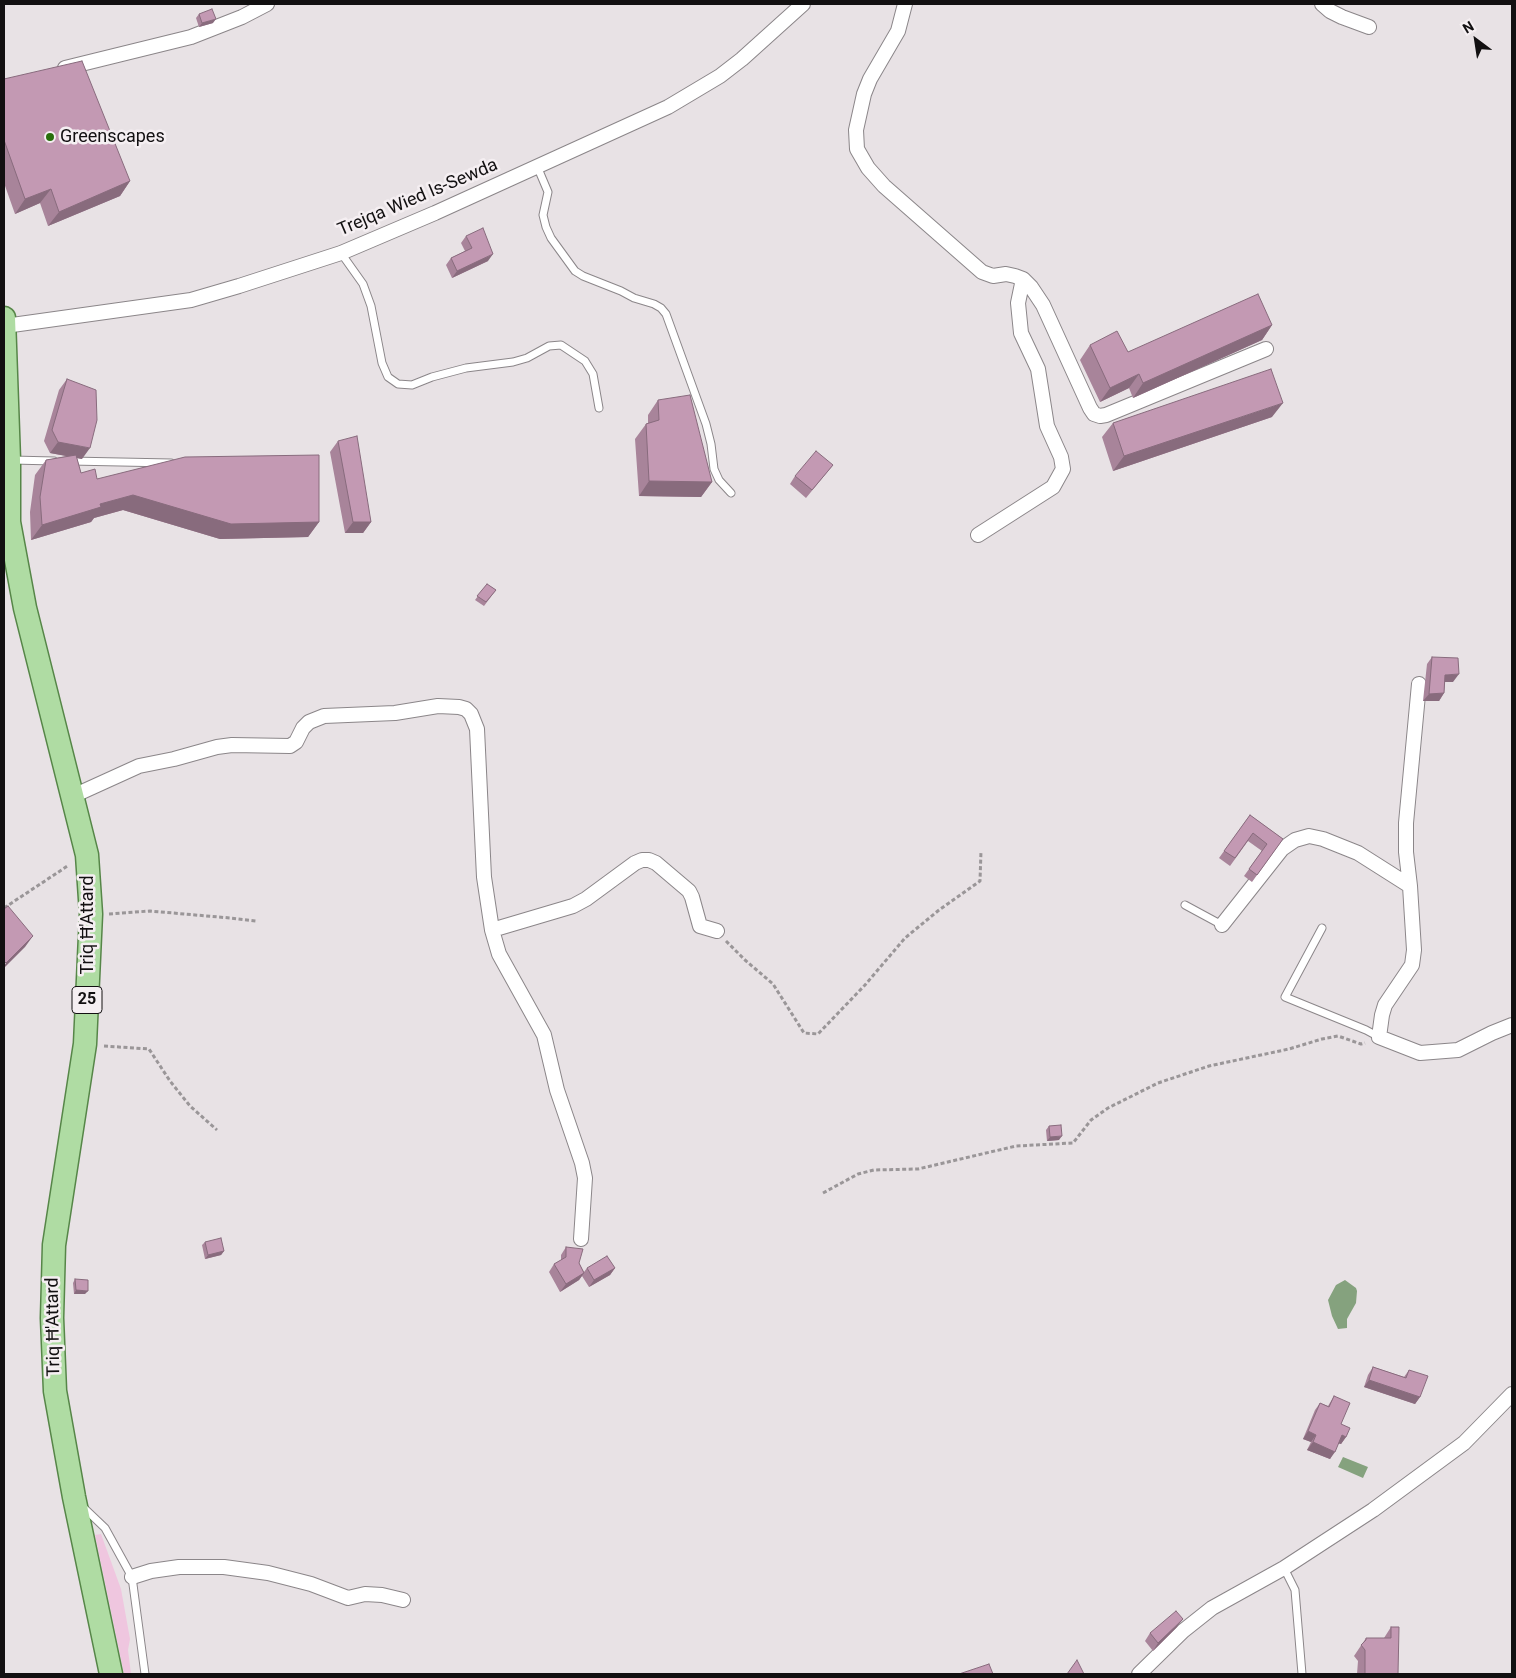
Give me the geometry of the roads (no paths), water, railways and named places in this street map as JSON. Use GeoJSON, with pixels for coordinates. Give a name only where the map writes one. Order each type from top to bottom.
{"type":"FeatureCollection","features":[{"type":"Feature","properties":{"kind":"main road","name":"Triq Ħ'Attard"},"geometry":{"type":"LineString","coordinates":[[4,322],[9,460],[6,523],[25,608],[87,855],[91,914],[85,1044],[54,1245],[52,1318],[56,1392],[74,1497],[111,1674]]}},
{"type":"Feature","properties":{"kind":"street"},"geometry":{"type":"LineString","coordinates":[[51,72],[191,37],[242,18],[267,4]]}},
{"type":"Feature","properties":{"kind":"street","name":"Trejqa Wied Is-Sewda"},"geometry":{"type":"LineString","coordinates":[[4,322],[191,300],[231,289],[341,252],[435,213],[644,119],[696,91],[742,59],[803,4]]}},
{"type":"Feature","properties":{"kind":"street"},"geometry":{"type":"LineString","coordinates":[[905,4],[898,31],[870,79],[864,94],[856,130],[857,149],[868,168],[884,186],[982,272],[993,276],[1006,274],[1023,279],[1031,287],[1043,305],[1094,414],[1106,415],[1266,349]]}},
{"type":"Feature","properties":{"kind":"street"},"geometry":{"type":"LineString","coordinates":[[1322,4],[1330,11],[1342,17],[1369,27]]}},
{"type":"Feature","properties":{"kind":"street"},"geometry":{"type":"LineString","coordinates":[[978,535],[1053,487],[1063,469],[1061,456],[1048,426],[1038,369],[1021,333],[1018,304],[1023,279]]}},
{"type":"Feature","properties":{"kind":"street"},"geometry":{"type":"LineString","coordinates":[[1420,684],[1406,823],[1406,852],[1414,950],[1412,965],[1385,1005],[1379,1037],[1420,1053],[1458,1050],[1512,1025]]}},
{"type":"Feature","properties":{"kind":"street"},"geometry":{"type":"LineString","coordinates":[[72,796],[139,766],[217,747],[232,745],[290,746],[296,742],[303,728],[309,722],[324,716],[395,713],[438,706],[466,709],[471,714],[477,729],[484,877],[492,930],[499,954],[544,1035],[554,1078],[582,1163],[585,1178],[581,1239]]}},
{"type":"Feature","properties":{"kind":"street"},"geometry":{"type":"LineString","coordinates":[[1222,925],[1282,849],[1295,840],[1309,836],[1323,839],[1358,853],[1410,886]]}},
{"type":"Feature","properties":{"kind":"street"},"geometry":{"type":"LineString","coordinates":[[492,930],[573,906],[586,899],[635,863],[649,860],[656,863],[689,891],[700,926],[717,931]]}},
{"type":"Feature","properties":{"kind":"street"},"geometry":{"type":"LineString","coordinates":[[1139,1674],[1183,1630],[1212,1608],[1284,1568],[1373,1510],[1464,1443],[1512,1394]]}},
{"type":"Feature","properties":{"kind":"street"},"geometry":{"type":"LineString","coordinates":[[132,1577],[151,1570],[179,1567],[224,1567],[268,1573],[330,1590],[348,1598],[365,1594],[382,1595],[403,1600]]}},
{"type":"Feature","properties":{"kind":"lane"},"geometry":{"type":"LineString","coordinates":[[537,166],[548,192],[543,215],[546,227],[551,238],[575,271],[634,298],[654,304],[666,314],[706,424],[714,469],[731,493]]}},
{"type":"Feature","properties":{"kind":"lane"},"geometry":{"type":"LineString","coordinates":[[341,252],[362,284],[371,306],[382,364],[388,377],[398,384],[412,386],[432,377],[466,368],[513,362],[528,358],[549,346],[561,345],[585,361],[593,374],[599,408]]}},
{"type":"Feature","properties":{"kind":"lane"},"geometry":{"type":"LineString","coordinates":[[9,460],[175,463]]}},
{"type":"Feature","properties":{"kind":"lane"},"geometry":{"type":"LineString","coordinates":[[1185,905],[1222,925]]}},
{"type":"Feature","properties":{"kind":"lane"},"geometry":{"type":"LineString","coordinates":[[1322,928],[1285,998],[1379,1037]]}},
{"type":"Feature","properties":{"kind":"lane"},"geometry":{"type":"LineString","coordinates":[[74,1497],[105,1528],[132,1577],[145,1674]]}},
{"type":"Feature","properties":{"kind":"lane"},"geometry":{"type":"LineString","coordinates":[[1284,1568],[1295,1590],[1302,1674]]}},
{"type":"Feature","properties":{"kind":"place","name":"Greenscapes"},"geometry":{"type":"Point","coordinates":[50,137]}}]}
